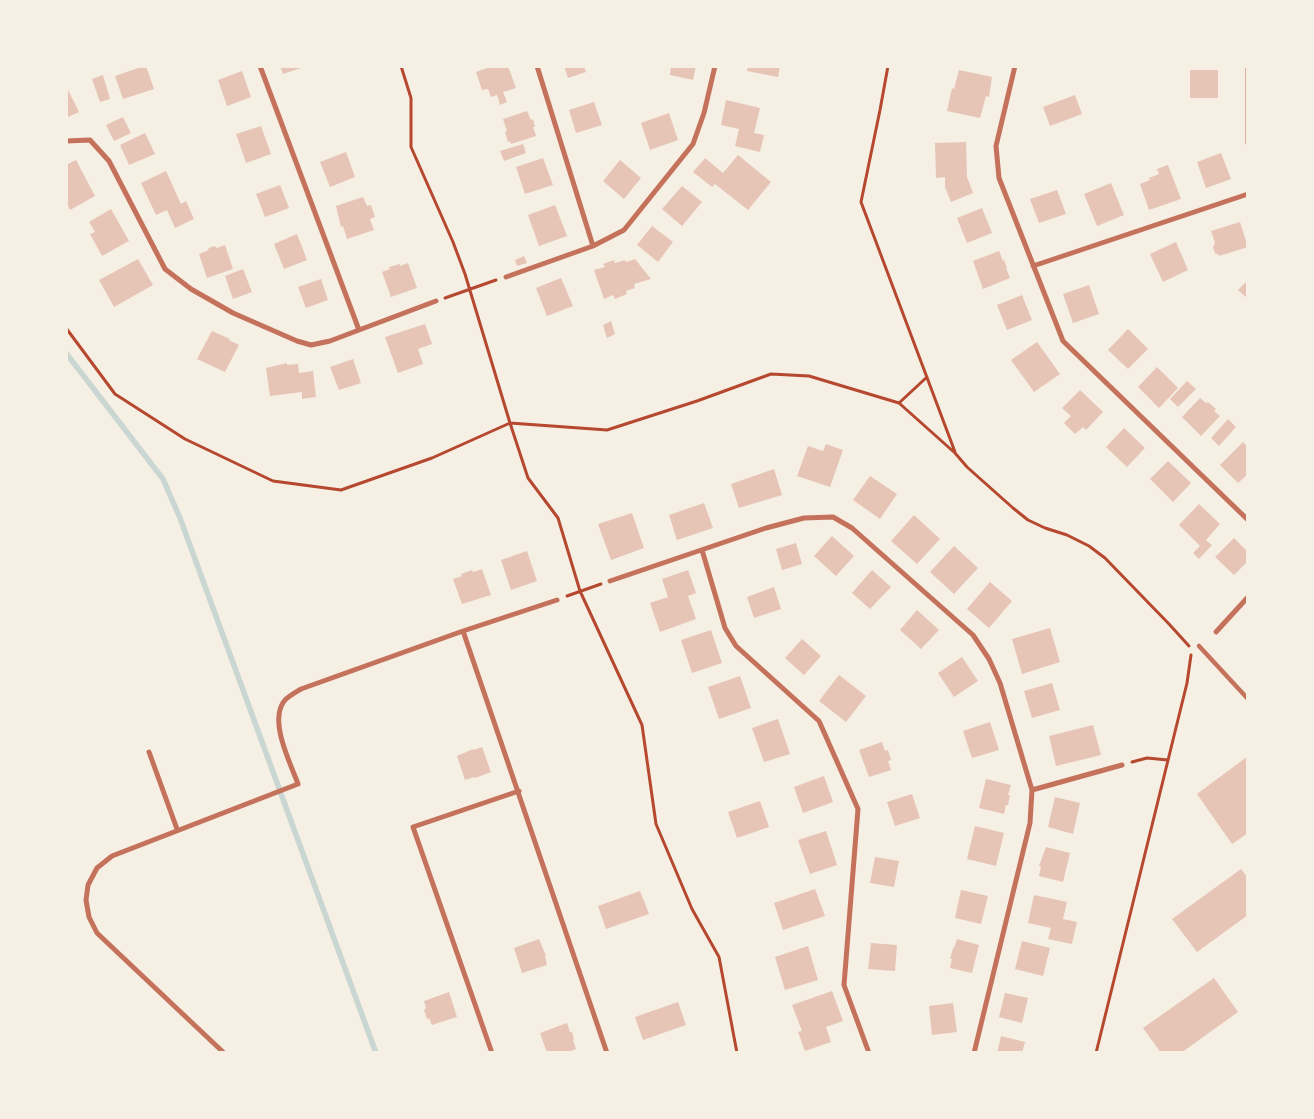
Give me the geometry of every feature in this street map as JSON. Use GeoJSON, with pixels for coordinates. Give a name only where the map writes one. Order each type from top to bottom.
{"type":"FeatureCollection","features":[{"type":"Feature","properties":{"kind":"street"},"geometry":{"type":"LineString","coordinates":[[260,66],[359,330]]}},
{"type":"Feature","properties":{"kind":"street"},"geometry":{"type":"LineString","coordinates":[[537,66],[593,246]]}},
{"type":"Feature","properties":{"kind":"street"},"geometry":{"type":"LineString","coordinates":[[506,277],[593,246],[624,230],[693,144],[704,113],[715,66]]}},
{"type":"Feature","properties":{"kind":"street"},"geometry":{"type":"LineString","coordinates":[[1015,66],[996,146],[999,178],[1063,341],[1248,520]]}},
{"type":"Feature","properties":{"kind":"street"},"geometry":{"type":"LineString","coordinates":[[1248,66],[1248,143]]}},
{"type":"Feature","properties":{"kind":"street"},"geometry":{"type":"LineString","coordinates":[[66,141],[90,140],[109,161],[165,269],[191,289],[233,313],[311,345],[330,342],[436,301]]}},
{"type":"Feature","properties":{"kind":"street"},"geometry":{"type":"LineString","coordinates":[[1033,266],[1248,194]]}},
{"type":"Feature","properties":{"kind":"street"},"geometry":{"type":"LineString","coordinates":[[610,581],[766,528],[804,518],[833,517],[852,528],[973,635],[1000,682],[1032,790],[1030,823],[974,1053]]}},
{"type":"Feature","properties":{"kind":"street"},"geometry":{"type":"LineString","coordinates":[[702,550],[725,628],[736,646],[819,721],[858,809],[844,986],[869,1053]]}},
{"type":"Feature","properties":{"kind":"street"},"geometry":{"type":"LineString","coordinates":[[1216,632],[1248,597]]}},
{"type":"Feature","properties":{"kind":"street"},"geometry":{"type":"LineString","coordinates":[[224,1053],[97,933],[88,917],[86,900],[88,884],[97,868],[112,856],[177,829],[298,784],[280,734],[278,714],[285,700],[301,689],[463,631],[557,600]]}},
{"type":"Feature","properties":{"kind":"street"},"geometry":{"type":"LineString","coordinates":[[463,631],[607,1053]]}},
{"type":"Feature","properties":{"kind":"street"},"geometry":{"type":"LineString","coordinates":[[1199,646],[1248,698]]}},
{"type":"Feature","properties":{"kind":"street"},"geometry":{"type":"LineString","coordinates":[[149,752],[177,829]]}},
{"type":"Feature","properties":{"kind":"street"},"geometry":{"type":"LineString","coordinates":[[1032,790],[1122,764]]}},
{"type":"Feature","properties":{"kind":"street"},"geometry":{"type":"LineString","coordinates":[[492,1053],[413,827],[519,791]]}},
{"type":"Feature","properties":{"kind":"path"},"geometry":{"type":"LineString","coordinates":[[401,66],[411,98],[412,147],[454,242],[528,478],[558,518],[580,592],[642,725],[656,824],[692,909],[719,957],[737,1053]]}},
{"type":"Feature","properties":{"kind":"path"},"geometry":{"type":"LineString","coordinates":[[888,66],[861,202],[955,453]]}},
{"type":"Feature","properties":{"kind":"path"},"geometry":{"type":"LineString","coordinates":[[436,301],[506,277]]}},
{"type":"Feature","properties":{"kind":"path"},"geometry":{"type":"LineString","coordinates":[[66,328],[115,394],[185,440],[273,481],[341,490],[432,458],[510,423],[606,430],[697,401],[771,374],[809,376],[899,403],[955,453],[967,467],[1028,520],[1067,535],[1089,546],[1104,558],[1169,624],[1192,651],[1187,683],[1096,1053]]}},
{"type":"Feature","properties":{"kind":"path"},"geometry":{"type":"LineString","coordinates":[[899,403],[927,377]]}},
{"type":"Feature","properties":{"kind":"path"},"geometry":{"type":"LineString","coordinates":[[557,600],[610,581]]}},
{"type":"Feature","properties":{"kind":"path"},"geometry":{"type":"LineString","coordinates":[[1122,764],[1147,758],[1168,760]]}},
{"type":"Feature","properties":{"kind":"building"},"geometry":{"type":"Polygon","coordinates":[[[146,66],[154,89],[123,99],[115,76],[146,66]]]}},
{"type":"Feature","properties":{"kind":"building"},"geometry":{"type":"Polygon","coordinates":[[[280,66],[304,66],[304,67],[283,74],[280,66]]]}},
{"type":"Feature","properties":{"kind":"building"},"geometry":{"type":"Polygon","coordinates":[[[493,66],[508,66],[516,88],[503,92],[507,102],[500,105],[497,95],[491,97],[488,89],[482,90],[476,72],[493,66]]]}},
{"type":"Feature","properties":{"kind":"building"},"geometry":{"type":"Polygon","coordinates":[[[564,66],[584,66],[586,72],[568,78],[564,66]]]}},
{"type":"Feature","properties":{"kind":"building"},"geometry":{"type":"Polygon","coordinates":[[[671,66],[696,66],[693,80],[670,75],[671,66]]]}},
{"type":"Feature","properties":{"kind":"building"},"geometry":{"type":"Polygon","coordinates":[[[748,66],[780,66],[778,77],[747,71],[748,66]]]}},
{"type":"Feature","properties":{"kind":"building"},"geometry":{"type":"Polygon","coordinates":[[[959,70],[992,77],[989,97],[986,96],[980,118],[947,111],[952,88],[954,89],[959,70]]]}},
{"type":"Feature","properties":{"kind":"building"},"geometry":{"type":"Polygon","coordinates":[[[1190,70],[1218,70],[1218,98],[1190,98],[1190,70]]]}},
{"type":"Feature","properties":{"kind":"building"},"geometry":{"type":"Polygon","coordinates":[[[242,71],[251,97],[227,106],[218,80],[242,71]]]}},
{"type":"Feature","properties":{"kind":"building"},"geometry":{"type":"Polygon","coordinates":[[[103,75],[110,99],[100,102],[92,79],[103,75]]]}},
{"type":"Feature","properties":{"kind":"building"},"geometry":{"type":"Polygon","coordinates":[[[68,90],[79,112],[66,118],[66,91],[68,90]]]}},
{"type":"Feature","properties":{"kind":"building"},"geometry":{"type":"Polygon","coordinates":[[[1075,95],[1082,114],[1050,126],[1043,107],[1075,95]]]}},
{"type":"Feature","properties":{"kind":"building"},"geometry":{"type":"Polygon","coordinates":[[[726,100],[760,108],[754,133],[764,135],[760,152],[735,146],[739,129],[721,125],[726,100]]]}},
{"type":"Feature","properties":{"kind":"building"},"geometry":{"type":"Polygon","coordinates":[[[594,102],[602,125],[576,133],[569,110],[594,102]]]}},
{"type":"Feature","properties":{"kind":"building"},"geometry":{"type":"Polygon","coordinates":[[[527,111],[531,120],[533,119],[536,136],[511,144],[510,141],[508,142],[503,119],[527,111]]]}},
{"type":"Feature","properties":{"kind":"building"},"geometry":{"type":"Polygon","coordinates":[[[669,113],[678,140],[650,150],[641,123],[669,113]]]}},
{"type":"Feature","properties":{"kind":"building"},"geometry":{"type":"Polygon","coordinates":[[[123,117],[131,133],[114,141],[106,125],[123,117]]]}},
{"type":"Feature","properties":{"kind":"building"},"geometry":{"type":"Polygon","coordinates":[[[261,126],[271,154],[246,163],[236,134],[261,126]]]}},
{"type":"Feature","properties":{"kind":"building"},"geometry":{"type":"Polygon","coordinates":[[[145,133],[155,154],[129,165],[120,145],[145,133]]]}},
{"type":"Feature","properties":{"kind":"building"},"geometry":{"type":"Polygon","coordinates":[[[966,142],[967,177],[973,193],[951,202],[945,187],[945,177],[936,178],[935,143],[966,142]]]}},
{"type":"Feature","properties":{"kind":"building"},"geometry":{"type":"Polygon","coordinates":[[[523,144],[526,153],[504,161],[500,151],[523,144]]]}},
{"type":"Feature","properties":{"kind":"building"},"geometry":{"type":"Polygon","coordinates":[[[346,152],[355,177],[330,187],[320,162],[346,152]]]}},
{"type":"Feature","properties":{"kind":"building"},"geometry":{"type":"Polygon","coordinates":[[[1221,153],[1231,179],[1206,188],[1197,162],[1221,153]]]}},
{"type":"Feature","properties":{"kind":"building"},"geometry":{"type":"Polygon","coordinates":[[[738,155],[771,182],[748,210],[715,184],[712,187],[693,172],[705,158],[723,173],[738,155]]]}},
{"type":"Feature","properties":{"kind":"building"},"geometry":{"type":"Polygon","coordinates":[[[543,158],[553,185],[525,194],[516,167],[543,158]]]}},
{"type":"Feature","properties":{"kind":"building"},"geometry":{"type":"Polygon","coordinates":[[[76,160],[95,196],[70,210],[66,202],[66,165],[76,160]]]}},
{"type":"Feature","properties":{"kind":"building"},"geometry":{"type":"Polygon","coordinates":[[[620,160],[641,178],[624,199],[603,181],[620,160]]]}},
{"type":"Feature","properties":{"kind":"building"},"geometry":{"type":"Polygon","coordinates":[[[1168,165],[1181,199],[1149,210],[1140,184],[1159,174],[1157,169],[1168,165]]]}},
{"type":"Feature","properties":{"kind":"building"},"geometry":{"type":"Polygon","coordinates":[[[166,171],[181,204],[186,201],[194,219],[175,228],[167,210],[156,215],[141,183],[166,171]]]}},
{"type":"Feature","properties":{"kind":"building"},"geometry":{"type":"Polygon","coordinates":[[[1111,183],[1124,215],[1097,226],[1084,194],[1111,183]]]}},
{"type":"Feature","properties":{"kind":"building"},"geometry":{"type":"Polygon","coordinates":[[[280,185],[289,208],[265,217],[256,194],[280,185]]]}},
{"type":"Feature","properties":{"kind":"building"},"geometry":{"type":"Polygon","coordinates":[[[682,186],[702,202],[682,226],[662,209],[682,186]]]}},
{"type":"Feature","properties":{"kind":"building"},"geometry":{"type":"Polygon","coordinates":[[[1057,190],[1066,214],[1039,223],[1030,199],[1057,190]]]}},
{"type":"Feature","properties":{"kind":"building"},"geometry":{"type":"Polygon","coordinates":[[[363,197],[367,206],[371,205],[375,217],[370,219],[374,230],[347,239],[343,226],[341,227],[336,206],[363,197]]]}},
{"type":"Feature","properties":{"kind":"building"},"geometry":{"type":"Polygon","coordinates":[[[555,205],[567,236],[539,246],[528,215],[555,205]]]}},
{"type":"Feature","properties":{"kind":"building"},"geometry":{"type":"Polygon","coordinates":[[[982,208],[992,233],[967,243],[957,218],[982,208]]]}},
{"type":"Feature","properties":{"kind":"building"},"geometry":{"type":"Polygon","coordinates":[[[111,209],[129,241],[102,256],[90,234],[95,232],[89,222],[111,209]]]}},
{"type":"Feature","properties":{"kind":"building"},"geometry":{"type":"Polygon","coordinates":[[[1240,222],[1248,247],[1219,256],[1215,253],[1213,247],[1215,243],[1211,231],[1240,222]]]}},
{"type":"Feature","properties":{"kind":"building"},"geometry":{"type":"Polygon","coordinates":[[[652,226],[673,242],[658,262],[637,245],[652,226]]]}},
{"type":"Feature","properties":{"kind":"building"},"geometry":{"type":"Polygon","coordinates":[[[297,234],[307,260],[284,269],[274,244],[297,234]]]}},
{"type":"Feature","properties":{"kind":"building"},"geometry":{"type":"Polygon","coordinates":[[[1176,242],[1188,270],[1163,282],[1150,254],[1176,242]]]}},
{"type":"Feature","properties":{"kind":"building"},"geometry":{"type":"Polygon","coordinates":[[[225,245],[233,269],[207,278],[199,254],[214,246],[217,248],[225,245]]]}},
{"type":"Feature","properties":{"kind":"building"},"geometry":{"type":"Polygon","coordinates":[[[999,251],[1010,278],[983,289],[973,261],[999,251]]]}},
{"type":"Feature","properties":{"kind":"building"},"geometry":{"type":"Polygon","coordinates":[[[524,256],[527,263],[517,266],[515,260],[524,256]]]}},
{"type":"Feature","properties":{"kind":"building"},"geometry":{"type":"Polygon","coordinates":[[[138,259],[153,285],[114,307],[99,280],[138,259]]]}},
{"type":"Feature","properties":{"kind":"building"},"geometry":{"type":"Polygon","coordinates":[[[635,259],[651,279],[634,284],[635,288],[626,291],[627,294],[615,299],[613,295],[604,299],[594,270],[605,267],[603,264],[614,260],[615,263],[635,259]]]}},
{"type":"Feature","properties":{"kind":"building"},"geometry":{"type":"Polygon","coordinates":[[[408,263],[417,288],[391,297],[382,272],[390,269],[389,267],[408,263]]]}},
{"type":"Feature","properties":{"kind":"building"},"geometry":{"type":"Polygon","coordinates":[[[243,269],[252,292],[233,299],[225,276],[243,269]]]}},
{"type":"Feature","properties":{"kind":"building"},"geometry":{"type":"Polygon","coordinates":[[[561,278],[573,306],[547,316],[536,288],[561,278]]]}},
{"type":"Feature","properties":{"kind":"building"},"geometry":{"type":"Polygon","coordinates":[[[321,279],[328,300],[306,308],[298,287],[321,279]]]}},
{"type":"Feature","properties":{"kind":"building"},"geometry":{"type":"Polygon","coordinates":[[[1248,280],[1248,299],[1238,290],[1248,280]]]}},
{"type":"Feature","properties":{"kind":"building"},"geometry":{"type":"Polygon","coordinates":[[[1089,285],[1099,314],[1073,323],[1063,294],[1089,285]]]}},
{"type":"Feature","properties":{"kind":"building"},"geometry":{"type":"Polygon","coordinates":[[[1022,295],[1032,320],[1007,330],[997,305],[1022,295]]]}},
{"type":"Feature","properties":{"kind":"building"},"geometry":{"type":"Polygon","coordinates":[[[611,321],[615,334],[607,338],[603,325],[611,321]]]}},
{"type":"Feature","properties":{"kind":"building"},"geometry":{"type":"Polygon","coordinates":[[[425,324],[432,344],[418,349],[423,364],[398,373],[385,337],[425,324]]]}},
{"type":"Feature","properties":{"kind":"building"},"geometry":{"type":"Polygon","coordinates":[[[1128,329],[1148,349],[1128,369],[1108,350],[1128,329]]]}},
{"type":"Feature","properties":{"kind":"building"},"geometry":{"type":"Polygon","coordinates":[[[212,331],[239,345],[225,372],[197,359],[212,331]]]}},
{"type":"Feature","properties":{"kind":"building"},"geometry":{"type":"Polygon","coordinates":[[[1037,342],[1060,374],[1034,392],[1011,360],[1037,342]]]}},
{"type":"Feature","properties":{"kind":"building"},"geometry":{"type":"Polygon","coordinates":[[[353,359],[361,383],[339,390],[330,367],[353,359]]]}},
{"type":"Feature","properties":{"kind":"building"},"geometry":{"type":"Polygon","coordinates":[[[287,363],[287,365],[298,364],[299,373],[313,371],[316,397],[302,399],[302,392],[270,396],[266,368],[287,363]]]}},
{"type":"Feature","properties":{"kind":"building"},"geometry":{"type":"Polygon","coordinates":[[[1157,367],[1178,388],[1159,408],[1138,387],[1157,367]]]}},
{"type":"Feature","properties":{"kind":"building"},"geometry":{"type":"Polygon","coordinates":[[[1187,381],[1196,389],[1178,407],[1170,399],[1187,381]]]}},
{"type":"Feature","properties":{"kind":"building"},"geometry":{"type":"Polygon","coordinates":[[[1080,390],[1103,412],[1086,430],[1083,427],[1075,434],[1064,423],[1071,416],[1062,408],[1080,390]]]}},
{"type":"Feature","properties":{"kind":"building"},"geometry":{"type":"Polygon","coordinates":[[[1200,398],[1216,409],[1214,411],[1220,416],[1201,436],[1182,417],[1200,398]]]}},
{"type":"Feature","properties":{"kind":"building"},"geometry":{"type":"Polygon","coordinates":[[[1228,419],[1236,427],[1219,446],[1211,438],[1228,419]]]}},
{"type":"Feature","properties":{"kind":"building"},"geometry":{"type":"Polygon","coordinates":[[[1124,428],[1145,448],[1127,467],[1106,447],[1124,428]]]}},
{"type":"Feature","properties":{"kind":"building"},"geometry":{"type":"Polygon","coordinates":[[[1243,442],[1248,447],[1248,474],[1238,483],[1220,465],[1243,442]]]}},
{"type":"Feature","properties":{"kind":"building"},"geometry":{"type":"Polygon","coordinates":[[[826,444],[843,450],[830,487],[797,476],[808,446],[823,451],[826,444]]]}},
{"type":"Feature","properties":{"kind":"building"},"geometry":{"type":"Polygon","coordinates":[[[1168,461],[1191,483],[1173,502],[1150,479],[1168,461]]]}},
{"type":"Feature","properties":{"kind":"building"},"geometry":{"type":"Polygon","coordinates":[[[774,469],[782,495],[739,508],[731,484],[774,469]]]}},
{"type":"Feature","properties":{"kind":"building"},"geometry":{"type":"Polygon","coordinates":[[[870,476],[897,494],[880,519],[853,500],[870,476]]]}},
{"type":"Feature","properties":{"kind":"building"},"geometry":{"type":"Polygon","coordinates":[[[704,503],[713,528],[677,540],[669,515],[704,503]]]}},
{"type":"Feature","properties":{"kind":"building"},"geometry":{"type":"Polygon","coordinates":[[[1199,504],[1220,524],[1206,540],[1212,545],[1199,559],[1193,553],[1200,546],[1179,525],[1199,504]]]}},
{"type":"Feature","properties":{"kind":"building"},"geometry":{"type":"Polygon","coordinates":[[[632,513],[644,548],[611,560],[598,524],[632,513]]]}},
{"type":"Feature","properties":{"kind":"building"},"geometry":{"type":"Polygon","coordinates":[[[914,515],[940,539],[917,564],[891,541],[914,515]]]}},
{"type":"Feature","properties":{"kind":"building"},"geometry":{"type":"Polygon","coordinates":[[[832,536],[854,556],[836,576],[814,556],[832,536]]]}},
{"type":"Feature","properties":{"kind":"building"},"geometry":{"type":"Polygon","coordinates":[[[1234,538],[1248,552],[1248,561],[1234,575],[1215,557],[1234,538]]]}},
{"type":"Feature","properties":{"kind":"building"},"geometry":{"type":"Polygon","coordinates":[[[796,543],[802,564],[782,570],[776,549],[796,543]]]}},
{"type":"Feature","properties":{"kind":"building"},"geometry":{"type":"Polygon","coordinates":[[[954,546],[978,568],[954,594],[930,572],[954,546]]]}},
{"type":"Feature","properties":{"kind":"building"},"geometry":{"type":"Polygon","coordinates":[[[527,551],[537,581],[511,590],[501,560],[527,551]]]}},
{"type":"Feature","properties":{"kind":"building"},"geometry":{"type":"Polygon","coordinates":[[[482,569],[491,595],[462,604],[453,579],[472,570],[473,572],[482,569]]]}},
{"type":"Feature","properties":{"kind":"building"},"geometry":{"type":"Polygon","coordinates":[[[688,570],[696,593],[688,596],[696,619],[660,632],[650,603],[668,597],[662,579],[688,570]]]}},
{"type":"Feature","properties":{"kind":"building"},"geometry":{"type":"Polygon","coordinates":[[[872,570],[891,587],[870,609],[852,593],[872,570]]]}},
{"type":"Feature","properties":{"kind":"building"},"geometry":{"type":"Polygon","coordinates":[[[990,582],[1012,601],[989,628],[967,609],[990,582]]]}},
{"type":"Feature","properties":{"kind":"building"},"geometry":{"type":"Polygon","coordinates":[[[774,587],[781,609],[754,618],[747,597],[774,587]]]}},
{"type":"Feature","properties":{"kind":"building"},"geometry":{"type":"Polygon","coordinates":[[[917,610],[939,630],[921,649],[900,630],[917,610]]]}},
{"type":"Feature","properties":{"kind":"building"},"geometry":{"type":"Polygon","coordinates":[[[1050,628],[1060,662],[1022,674],[1012,639],[1050,628]]]}},
{"type":"Feature","properties":{"kind":"building"},"geometry":{"type":"Polygon","coordinates":[[[711,630],[722,663],[692,673],[681,640],[711,630]]]}},
{"type":"Feature","properties":{"kind":"building"},"geometry":{"type":"Polygon","coordinates":[[[802,639],[821,656],[804,675],[785,658],[802,639]]]}},
{"type":"Feature","properties":{"kind":"building"},"geometry":{"type":"Polygon","coordinates":[[[962,657],[978,681],[954,697],[938,673],[962,657]]]}},
{"type":"Feature","properties":{"kind":"building"},"geometry":{"type":"Polygon","coordinates":[[[839,675],[866,696],[846,722],[819,701],[839,675]]]}},
{"type":"Feature","properties":{"kind":"building"},"geometry":{"type":"Polygon","coordinates":[[[740,676],[751,708],[719,719],[708,687],[740,676]]]}},
{"type":"Feature","properties":{"kind":"building"},"geometry":{"type":"Polygon","coordinates":[[[1052,683],[1060,710],[1032,718],[1024,691],[1052,683]]]}},
{"type":"Feature","properties":{"kind":"building"},"geometry":{"type":"Polygon","coordinates":[[[778,719],[790,754],[764,762],[752,728],[778,719]]]}},
{"type":"Feature","properties":{"kind":"building"},"geometry":{"type":"Polygon","coordinates":[[[990,722],[999,750],[972,758],[963,731],[990,722]]]}},
{"type":"Feature","properties":{"kind":"building"},"geometry":{"type":"Polygon","coordinates":[[[1093,725],[1101,755],[1056,766],[1049,736],[1093,725]]]}},
{"type":"Feature","properties":{"kind":"building"},"geometry":{"type":"Polygon","coordinates":[[[882,742],[885,751],[888,750],[891,760],[888,761],[891,770],[869,777],[859,750],[882,742]]]}},
{"type":"Feature","properties":{"kind":"building"},"geometry":{"type":"Polygon","coordinates":[[[482,747],[491,772],[465,780],[457,756],[482,747]]]}},
{"type":"Feature","properties":{"kind":"building"},"geometry":{"type":"Polygon","coordinates":[[[1248,756],[1248,833],[1232,844],[1197,794],[1248,756]]]}},
{"type":"Feature","properties":{"kind":"building"},"geometry":{"type":"Polygon","coordinates":[[[824,776],[833,802],[803,813],[794,787],[824,776]]]}},
{"type":"Feature","properties":{"kind":"building"},"geometry":{"type":"Polygon","coordinates":[[[986,779],[1011,785],[1008,805],[1006,805],[1004,814],[979,808],[986,779]]]}},
{"type":"Feature","properties":{"kind":"building"},"geometry":{"type":"Polygon","coordinates":[[[912,794],[920,818],[895,826],[887,802],[912,794]]]}},
{"type":"Feature","properties":{"kind":"building"},"geometry":{"type":"Polygon","coordinates":[[[1055,797],[1080,803],[1073,834],[1048,827],[1055,797]]]}},
{"type":"Feature","properties":{"kind":"building"},"geometry":{"type":"Polygon","coordinates":[[[760,801],[769,827],[737,838],[728,812],[760,801]]]}},
{"type":"Feature","properties":{"kind":"building"},"geometry":{"type":"Polygon","coordinates":[[[975,826],[1004,833],[996,866],[967,859],[975,826]]]}},
{"type":"Feature","properties":{"kind":"building"},"geometry":{"type":"Polygon","coordinates":[[[826,831],[837,865],[810,874],[798,840],[826,831]]]}},
{"type":"Feature","properties":{"kind":"building"},"geometry":{"type":"Polygon","coordinates":[[[1046,847],[1070,853],[1063,882],[1039,876],[1041,866],[1039,866],[1046,847]]]}},
{"type":"Feature","properties":{"kind":"building"},"geometry":{"type":"Polygon","coordinates":[[[875,857],[899,861],[894,887],[870,883],[875,857]]]}},
{"type":"Feature","properties":{"kind":"building"},"geometry":{"type":"Polygon","coordinates":[[[1241,869],[1248,878],[1248,915],[1197,952],[1172,919],[1241,869]]]}},
{"type":"Feature","properties":{"kind":"building"},"geometry":{"type":"Polygon","coordinates":[[[815,889],[825,916],[783,930],[774,903],[815,889]]]}},
{"type":"Feature","properties":{"kind":"building"},"geometry":{"type":"Polygon","coordinates":[[[961,890],[988,896],[981,924],[955,918],[961,890]]]}},
{"type":"Feature","properties":{"kind":"building"},"geometry":{"type":"Polygon","coordinates":[[[640,891],[649,914],[606,929],[598,906],[640,891]]]}},
{"type":"Feature","properties":{"kind":"building"},"geometry":{"type":"Polygon","coordinates":[[[1034,895],[1067,902],[1063,919],[1077,922],[1072,944],[1048,939],[1051,928],[1028,923],[1034,895]]]}},
{"type":"Feature","properties":{"kind":"building"},"geometry":{"type":"Polygon","coordinates":[[[539,939],[546,956],[547,965],[522,973],[514,948],[539,939]]]}},
{"type":"Feature","properties":{"kind":"building"},"geometry":{"type":"Polygon","coordinates":[[[957,939],[979,945],[972,973],[950,968],[952,959],[950,959],[957,939]]]}},
{"type":"Feature","properties":{"kind":"building"},"geometry":{"type":"Polygon","coordinates":[[[1022,941],[1050,948],[1043,976],[1015,969],[1022,941]]]}},
{"type":"Feature","properties":{"kind":"building"},"geometry":{"type":"Polygon","coordinates":[[[871,943],[897,945],[895,971],[868,969],[871,943]]]}},
{"type":"Feature","properties":{"kind":"building"},"geometry":{"type":"Polygon","coordinates":[[[808,946],[818,980],[785,990],[775,957],[808,946]]]}},
{"type":"Feature","properties":{"kind":"building"},"geometry":{"type":"Polygon","coordinates":[[[1214,978],[1238,1012],[1181,1053],[1161,1053],[1143,1028],[1214,978]]]}},
{"type":"Feature","properties":{"kind":"building"},"geometry":{"type":"Polygon","coordinates":[[[832,991],[843,1021],[826,1027],[831,1042],[805,1051],[798,1032],[802,1031],[792,1005],[832,991]]]}},
{"type":"Feature","properties":{"kind":"building"},"geometry":{"type":"Polygon","coordinates":[[[449,992],[457,1017],[432,1025],[429,1018],[427,1019],[424,1010],[426,1008],[424,1001],[449,992]]]}},
{"type":"Feature","properties":{"kind":"building"},"geometry":{"type":"Polygon","coordinates":[[[1005,993],[1028,998],[1022,1023],[999,1017],[1005,993]]]}},
{"type":"Feature","properties":{"kind":"building"},"geometry":{"type":"Polygon","coordinates":[[[678,1002],[686,1025],[643,1040],[635,1017],[678,1002]]]}},
{"type":"Feature","properties":{"kind":"building"},"geometry":{"type":"Polygon","coordinates":[[[953,1003],[957,1032],[932,1035],[929,1006],[953,1003]]]}},
{"type":"Feature","properties":{"kind":"building"},"geometry":{"type":"Polygon","coordinates":[[[567,1023],[570,1032],[572,1032],[576,1049],[565,1053],[547,1053],[540,1033],[567,1023]]]}},
{"type":"Feature","properties":{"kind":"building"},"geometry":{"type":"Polygon","coordinates":[[[1001,1036],[1025,1042],[1022,1053],[997,1053],[1001,1036]]]}},
{"type":"Feature","properties":{"kind":"waterway"},"geometry":{"type":"LineString","coordinates":[[66,353],[163,479],[180,518],[376,1053]]}}]}
